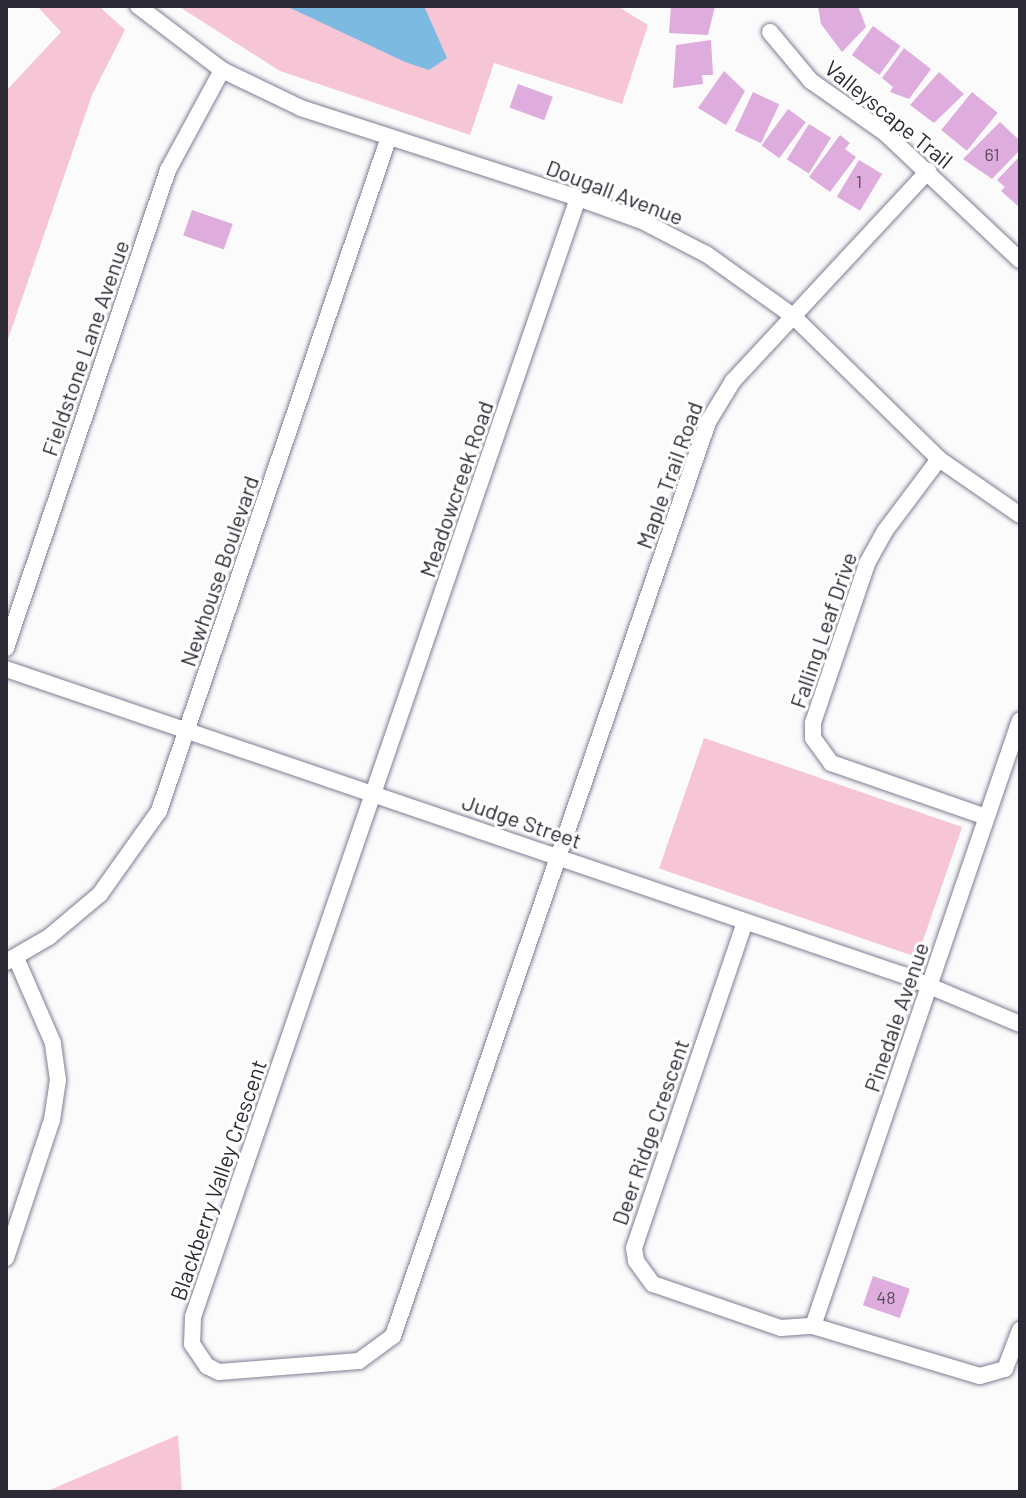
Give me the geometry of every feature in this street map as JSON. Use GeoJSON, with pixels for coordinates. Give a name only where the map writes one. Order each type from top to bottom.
{"type":"FeatureCollection","features":[{"type":"Feature","properties":{"kind":"street","name":"Dougall Avenue"},"geometry":{"type":"LineString","coordinates":[[138,6],[222,70],[301,108],[642,221],[706,254],[793,316],[939,459],[1020,515]]}},
{"type":"Feature","properties":{"kind":"street","name":"Valleyscape Trail"},"geometry":{"type":"LineString","coordinates":[[770,32],[811,81],[928,171],[1020,260]]}},
{"type":"Feature","properties":{"kind":"street","name":"Fieldstone Lane Avenue"},"geometry":{"type":"LineString","coordinates":[[6,648],[168,170],[222,70]]}},
{"type":"Feature","properties":{"kind":"street","name":"Newhouse Boulevard"},"geometry":{"type":"LineString","coordinates":[[11,960],[75,918],[121,872],[159,811],[389,137]]}},
{"type":"Feature","properties":{"kind":"street","name":"Maple Trail Road"},"geometry":{"type":"LineString","coordinates":[[561,858],[708,422],[733,381],[928,171]]}},
{"type":"Feature","properties":{"kind":"street","name":"Meadowcreek Road"},"geometry":{"type":"LineString","coordinates":[[375,794],[578,198]]}},
{"type":"Feature","properties":{"kind":"street","name":"Falling Leaf Drive"},"geometry":{"type":"LineString","coordinates":[[939,459],[885,531],[867,564],[813,723],[813,738],[831,763],[986,817]]}},
{"type":"Feature","properties":{"kind":"street","name":"Judge Street"},"geometry":{"type":"LineString","coordinates":[[6,669],[930,985],[1020,1024]]}},
{"type":"Feature","properties":{"kind":"street","name":"Pinedale Avenue"},"geometry":{"type":"LineString","coordinates":[[813,1326],[1020,720]]}},
{"type":"Feature","properties":{"kind":"street","name":"Blackberry Valley Crescent"},"geometry":{"type":"LineString","coordinates":[[375,794],[193,1317],[192,1344],[207,1366],[219,1372],[359,1361],[373,1356],[393,1336],[561,858]]}},
{"type":"Feature","properties":{"kind":"street","name":"Deer Ridge Crescent"},"geometry":{"type":"LineString","coordinates":[[745,922],[634,1248],[636,1261],[653,1284],[781,1328],[813,1326]]}},
{"type":"Feature","properties":{"kind":"street"},"geometry":{"type":"LineString","coordinates":[[6,1258],[52,1120],[58,1080],[53,1043],[11,960]]}},
{"type":"Feature","properties":{"kind":"street"},"geometry":{"type":"LineString","coordinates":[[813,1326],[980,1376],[1005,1369],[1020,1330]]}},
{"type":"Feature","properties":{"kind":"shaded area"},"geometry":{"type":"Polygon","coordinates":[[[37,6],[99,6],[125,30],[92,95],[6,345],[6,91],[61,32],[37,6]]]}},
{"type":"Feature","properties":{"kind":"shaded area"},"geometry":{"type":"Polygon","coordinates":[[[178,6],[617,6],[648,25],[622,104],[494,63],[470,135],[280,71],[178,6]]]}},
{"type":"Feature","properties":{"kind":"shaded area"},"geometry":{"type":"Polygon","coordinates":[[[704,738],[962,827],[917,957],[659,868],[704,738]]]}},
{"type":"Feature","properties":{"kind":"shaded area"},"geometry":{"type":"Polygon","coordinates":[[[178,1435],[182,1492],[45,1492],[178,1435]]]}},
{"type":"Feature","properties":{"kind":"water"},"geometry":{"type":"Polygon","coordinates":[[[286,6],[424,6],[447,58],[429,70],[405,62],[286,6]]]}},
{"type":"Feature","properties":{"kind":"building"},"geometry":{"type":"Polygon","coordinates":[[[671,6],[715,6],[708,35],[669,33],[671,6]]]}},
{"type":"Feature","properties":{"kind":"building"},"geometry":{"type":"Polygon","coordinates":[[[858,6],[866,27],[842,52],[821,24],[818,7],[858,6]]]}},
{"type":"Feature","properties":{"kind":"building"},"geometry":{"type":"Polygon","coordinates":[[[873,26],[901,46],[879,75],[852,55],[873,26]]]}},
{"type":"Feature","properties":{"kind":"building"},"geometry":{"type":"Polygon","coordinates":[[[711,40],[713,75],[702,75],[703,84],[673,88],[676,45],[711,40]]]}},
{"type":"Feature","properties":{"kind":"building"},"geometry":{"type":"Polygon","coordinates":[[[904,48],[931,69],[909,99],[890,92],[893,87],[882,78],[904,48]]]}},
{"type":"Feature","properties":{"kind":"building"},"geometry":{"type":"Polygon","coordinates":[[[724,71],[745,91],[726,125],[698,108],[724,71]]]}},
{"type":"Feature","properties":{"kind":"building"},"geometry":{"type":"Polygon","coordinates":[[[939,72],[964,94],[934,123],[910,105],[939,72]]]}},
{"type":"Feature","properties":{"kind":"building"},"geometry":{"type":"Polygon","coordinates":[[[518,84],[553,97],[544,120],[509,107],[518,84]]]}},
{"type":"Feature","properties":{"kind":"building"},"geometry":{"type":"Polygon","coordinates":[[[753,92],[779,104],[761,143],[735,131],[753,92]]]}},
{"type":"Feature","properties":{"kind":"building"},"geometry":{"type":"Polygon","coordinates":[[[972,92],[998,113],[967,151],[941,130],[972,92]]]}},
{"type":"Feature","properties":{"kind":"building"},"geometry":{"type":"Polygon","coordinates":[[[788,109],[806,122],[779,158],[762,145],[788,109]]]}},
{"type":"Feature","properties":{"kind":"building"},"geometry":{"type":"Polygon","coordinates":[[[1000,122],[1020,141],[1020,150],[992,179],[963,159],[1000,122]]]}},
{"type":"Feature","properties":{"kind":"building"},"geometry":{"type":"Polygon","coordinates":[[[809,124],[831,138],[809,173],[787,160],[809,124]]]}},
{"type":"Feature","properties":{"kind":"building"},"geometry":{"type":"Polygon","coordinates":[[[840,135],[850,143],[845,149],[856,157],[830,192],[809,177],[840,135]]]}},
{"type":"Feature","properties":{"kind":"building"},"geometry":{"type":"Polygon","coordinates":[[[1020,156],[1018,206],[1001,191],[1005,187],[997,180],[1020,156]]]}},
{"type":"Feature","properties":{"kind":"building"},"geometry":{"type":"Polygon","coordinates":[[[859,160],[882,174],[860,211],[837,197],[859,160]]]}},
{"type":"Feature","properties":{"kind":"building"},"geometry":{"type":"Polygon","coordinates":[[[192,210],[233,224],[224,250],[183,236],[192,210]]]}},
{"type":"Feature","properties":{"kind":"building"},"geometry":{"type":"Polygon","coordinates":[[[873,1276],[910,1289],[900,1318],[863,1305],[873,1276]]]}}]}
